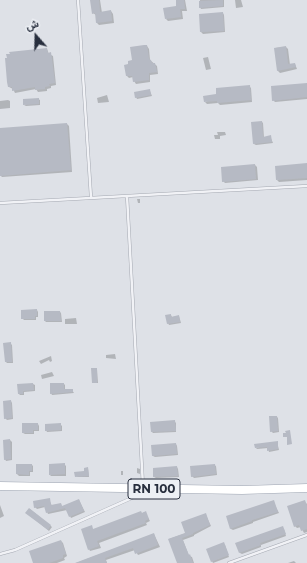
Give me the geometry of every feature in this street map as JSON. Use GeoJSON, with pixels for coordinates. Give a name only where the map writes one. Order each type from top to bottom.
{"type":"FeatureCollection","features":[{"type":"Feature","properties":{"kind":"main road","name":"RN 100"},"geometry":{"type":"LineString","coordinates":[[0,486],[242,490],[307,488]]}},
{"type":"Feature","properties":{"kind":"lane"},"geometry":{"type":"LineString","coordinates":[[78,0],[91,197]]}},
{"type":"Feature","properties":{"kind":"lane"},"geometry":{"type":"LineString","coordinates":[[0,203],[307,186]]}},
{"type":"Feature","properties":{"kind":"lane"},"geometry":{"type":"LineString","coordinates":[[127,196],[143,488]]}},
{"type":"Feature","properties":{"kind":"lane"},"geometry":{"type":"LineString","coordinates":[[0,554],[22,547],[134,496]]}},
{"type":"Feature","properties":{"kind":"lane"},"geometry":{"type":"LineString","coordinates":[[229,563],[307,535]]}},
{"type":"Feature","properties":{"kind":"building"},"geometry":{"type":"Polygon","coordinates":[[[90,0],[99,0],[100,12],[111,10],[112,21],[96,23],[95,13],[92,14],[90,0]]]}},
{"type":"Feature","properties":{"kind":"building"},"geometry":{"type":"Polygon","coordinates":[[[176,0],[184,0],[185,9],[180,9],[181,17],[165,19],[163,8],[176,6],[176,0]]]}},
{"type":"Feature","properties":{"kind":"building"},"geometry":{"type":"Polygon","coordinates":[[[223,0],[223,6],[199,8],[199,1],[223,0]]]}},
{"type":"Feature","properties":{"kind":"building"},"geometry":{"type":"Polygon","coordinates":[[[223,12],[224,31],[200,32],[199,14],[223,12]]]}},
{"type":"Feature","properties":{"kind":"building"},"geometry":{"type":"Polygon","coordinates":[[[147,45],[149,59],[152,63],[155,63],[157,72],[149,73],[149,80],[133,82],[132,76],[126,76],[124,65],[128,64],[128,61],[132,60],[130,47],[147,45]]]}},
{"type":"Feature","properties":{"kind":"building"},"geometry":{"type":"Polygon","coordinates":[[[286,46],[288,64],[295,63],[296,67],[277,71],[274,48],[286,46]]]}},
{"type":"Feature","properties":{"kind":"building"},"geometry":{"type":"Polygon","coordinates":[[[47,48],[48,53],[51,52],[55,83],[49,84],[50,86],[45,87],[45,89],[35,90],[35,87],[12,91],[12,87],[8,87],[7,82],[6,54],[10,54],[9,52],[47,48]]]}},
{"type":"Feature","properties":{"kind":"building"},"geometry":{"type":"Polygon","coordinates":[[[307,83],[307,97],[272,101],[271,86],[307,83]]]}},
{"type":"Feature","properties":{"kind":"building"},"geometry":{"type":"Polygon","coordinates":[[[250,85],[251,100],[217,103],[217,101],[204,102],[203,96],[216,94],[216,88],[250,85]]]}},
{"type":"Feature","properties":{"kind":"building"},"geometry":{"type":"Polygon","coordinates":[[[150,89],[151,95],[135,98],[134,92],[150,89]]]}},
{"type":"Feature","properties":{"kind":"building"},"geometry":{"type":"Polygon","coordinates":[[[39,98],[39,104],[23,105],[23,99],[39,98]]]}},
{"type":"Feature","properties":{"kind":"building"},"geometry":{"type":"Polygon","coordinates":[[[262,121],[263,137],[271,135],[272,142],[253,144],[251,122],[262,121]]]}},
{"type":"Feature","properties":{"kind":"building"},"geometry":{"type":"Polygon","coordinates":[[[67,123],[71,170],[0,176],[0,128],[67,123]]]}},
{"type":"Feature","properties":{"kind":"building"},"geometry":{"type":"Polygon","coordinates":[[[307,163],[307,178],[276,180],[275,166],[307,163]]]}},
{"type":"Feature","properties":{"kind":"building"},"geometry":{"type":"Polygon","coordinates":[[[255,164],[256,179],[222,182],[221,167],[255,164]]]}},
{"type":"Feature","properties":{"kind":"building"},"geometry":{"type":"Polygon","coordinates":[[[37,309],[37,316],[35,316],[35,319],[21,319],[21,310],[37,309]]]}},
{"type":"Feature","properties":{"kind":"building"},"geometry":{"type":"Polygon","coordinates":[[[44,311],[60,311],[61,321],[44,321],[44,311]]]}},
{"type":"Feature","properties":{"kind":"building"},"geometry":{"type":"Polygon","coordinates":[[[171,314],[171,317],[179,315],[180,322],[167,324],[165,315],[171,314]]]}},
{"type":"Feature","properties":{"kind":"building"},"geometry":{"type":"Polygon","coordinates":[[[11,342],[12,362],[5,362],[3,343],[11,342]]]}},
{"type":"Feature","properties":{"kind":"building"},"geometry":{"type":"Polygon","coordinates":[[[91,368],[97,368],[97,383],[92,383],[91,368]]]}},
{"type":"Feature","properties":{"kind":"building"},"geometry":{"type":"Polygon","coordinates":[[[33,383],[34,390],[23,391],[23,394],[18,394],[17,384],[33,383]]]}},
{"type":"Feature","properties":{"kind":"building"},"geometry":{"type":"Polygon","coordinates":[[[50,383],[64,383],[64,389],[73,389],[73,392],[50,394],[50,383]]]}},
{"type":"Feature","properties":{"kind":"building"},"geometry":{"type":"Polygon","coordinates":[[[11,400],[12,418],[4,419],[3,401],[11,400]]]}},
{"type":"Feature","properties":{"kind":"building"},"geometry":{"type":"Polygon","coordinates":[[[269,416],[277,416],[278,431],[270,432],[269,416]]]}},
{"type":"Feature","properties":{"kind":"building"},"geometry":{"type":"Polygon","coordinates":[[[175,420],[176,431],[151,432],[150,422],[175,420]]]}},
{"type":"Feature","properties":{"kind":"building"},"geometry":{"type":"Polygon","coordinates":[[[22,423],[38,423],[38,430],[33,430],[33,433],[22,433],[22,423]]]}},
{"type":"Feature","properties":{"kind":"building"},"geometry":{"type":"Polygon","coordinates":[[[61,423],[61,430],[45,431],[45,424],[61,423]]]}},
{"type":"Feature","properties":{"kind":"building"},"geometry":{"type":"Polygon","coordinates":[[[290,430],[292,444],[287,445],[287,437],[283,437],[283,433],[290,430]]]}},
{"type":"Feature","properties":{"kind":"building"},"geometry":{"type":"Polygon","coordinates":[[[10,439],[11,459],[4,460],[3,440],[10,439]]]}},
{"type":"Feature","properties":{"kind":"building"},"geometry":{"type":"Polygon","coordinates":[[[278,441],[278,449],[267,451],[267,447],[255,448],[254,444],[278,441]]]}},
{"type":"Feature","properties":{"kind":"building"},"geometry":{"type":"Polygon","coordinates":[[[176,443],[177,454],[152,456],[151,445],[176,443]]]}},
{"type":"Feature","properties":{"kind":"building"},"geometry":{"type":"Polygon","coordinates":[[[65,463],[65,474],[49,475],[49,464],[65,463]]]}},
{"type":"Feature","properties":{"kind":"building"},"geometry":{"type":"Polygon","coordinates":[[[16,464],[32,464],[32,471],[29,471],[29,475],[16,474],[16,464]]]}},
{"type":"Feature","properties":{"kind":"building"},"geometry":{"type":"Polygon","coordinates":[[[215,464],[216,474],[191,477],[190,466],[215,464]]]}},
{"type":"Feature","properties":{"kind":"building"},"geometry":{"type":"Polygon","coordinates":[[[177,466],[178,476],[153,477],[153,468],[177,466]]]}},
{"type":"Feature","properties":{"kind":"building"},"geometry":{"type":"Polygon","coordinates":[[[88,467],[89,476],[75,477],[74,472],[84,471],[84,468],[88,467]]]}},
{"type":"Feature","properties":{"kind":"building"},"geometry":{"type":"Polygon","coordinates":[[[50,498],[51,505],[61,503],[62,506],[79,499],[84,511],[69,517],[65,508],[46,513],[44,506],[34,508],[33,501],[50,498]]]}},
{"type":"Feature","properties":{"kind":"building"},"geometry":{"type":"Polygon","coordinates":[[[274,500],[278,512],[230,529],[226,516],[274,500]]]}},
{"type":"Feature","properties":{"kind":"building"},"geometry":{"type":"Polygon","coordinates":[[[305,500],[307,506],[307,529],[301,531],[299,525],[294,527],[287,506],[305,500]]]}},
{"type":"Feature","properties":{"kind":"building"},"geometry":{"type":"Polygon","coordinates":[[[29,508],[51,525],[48,530],[25,513],[29,508]]]}},
{"type":"Feature","properties":{"kind":"building"},"geometry":{"type":"Polygon","coordinates":[[[141,511],[142,513],[146,511],[149,519],[145,521],[146,523],[97,541],[99,546],[88,550],[81,529],[92,525],[93,529],[141,511]]]}},
{"type":"Feature","properties":{"kind":"building"},"geometry":{"type":"Polygon","coordinates":[[[206,513],[210,525],[182,538],[193,563],[177,563],[168,539],[185,533],[181,522],[206,513]]]}},
{"type":"Feature","properties":{"kind":"building"},"geometry":{"type":"Polygon","coordinates":[[[283,526],[286,534],[260,543],[261,545],[239,553],[235,543],[283,526]]]}},
{"type":"Feature","properties":{"kind":"building"},"geometry":{"type":"Polygon","coordinates":[[[154,533],[158,545],[135,554],[133,548],[105,558],[107,563],[75,563],[154,533]]]}},
{"type":"Feature","properties":{"kind":"building"},"geometry":{"type":"Polygon","coordinates":[[[61,540],[66,554],[63,555],[63,558],[49,563],[33,563],[29,551],[61,540]]]}},
{"type":"Feature","properties":{"kind":"building"},"geometry":{"type":"Polygon","coordinates":[[[224,542],[229,555],[211,562],[206,549],[224,542]]]}}]}
